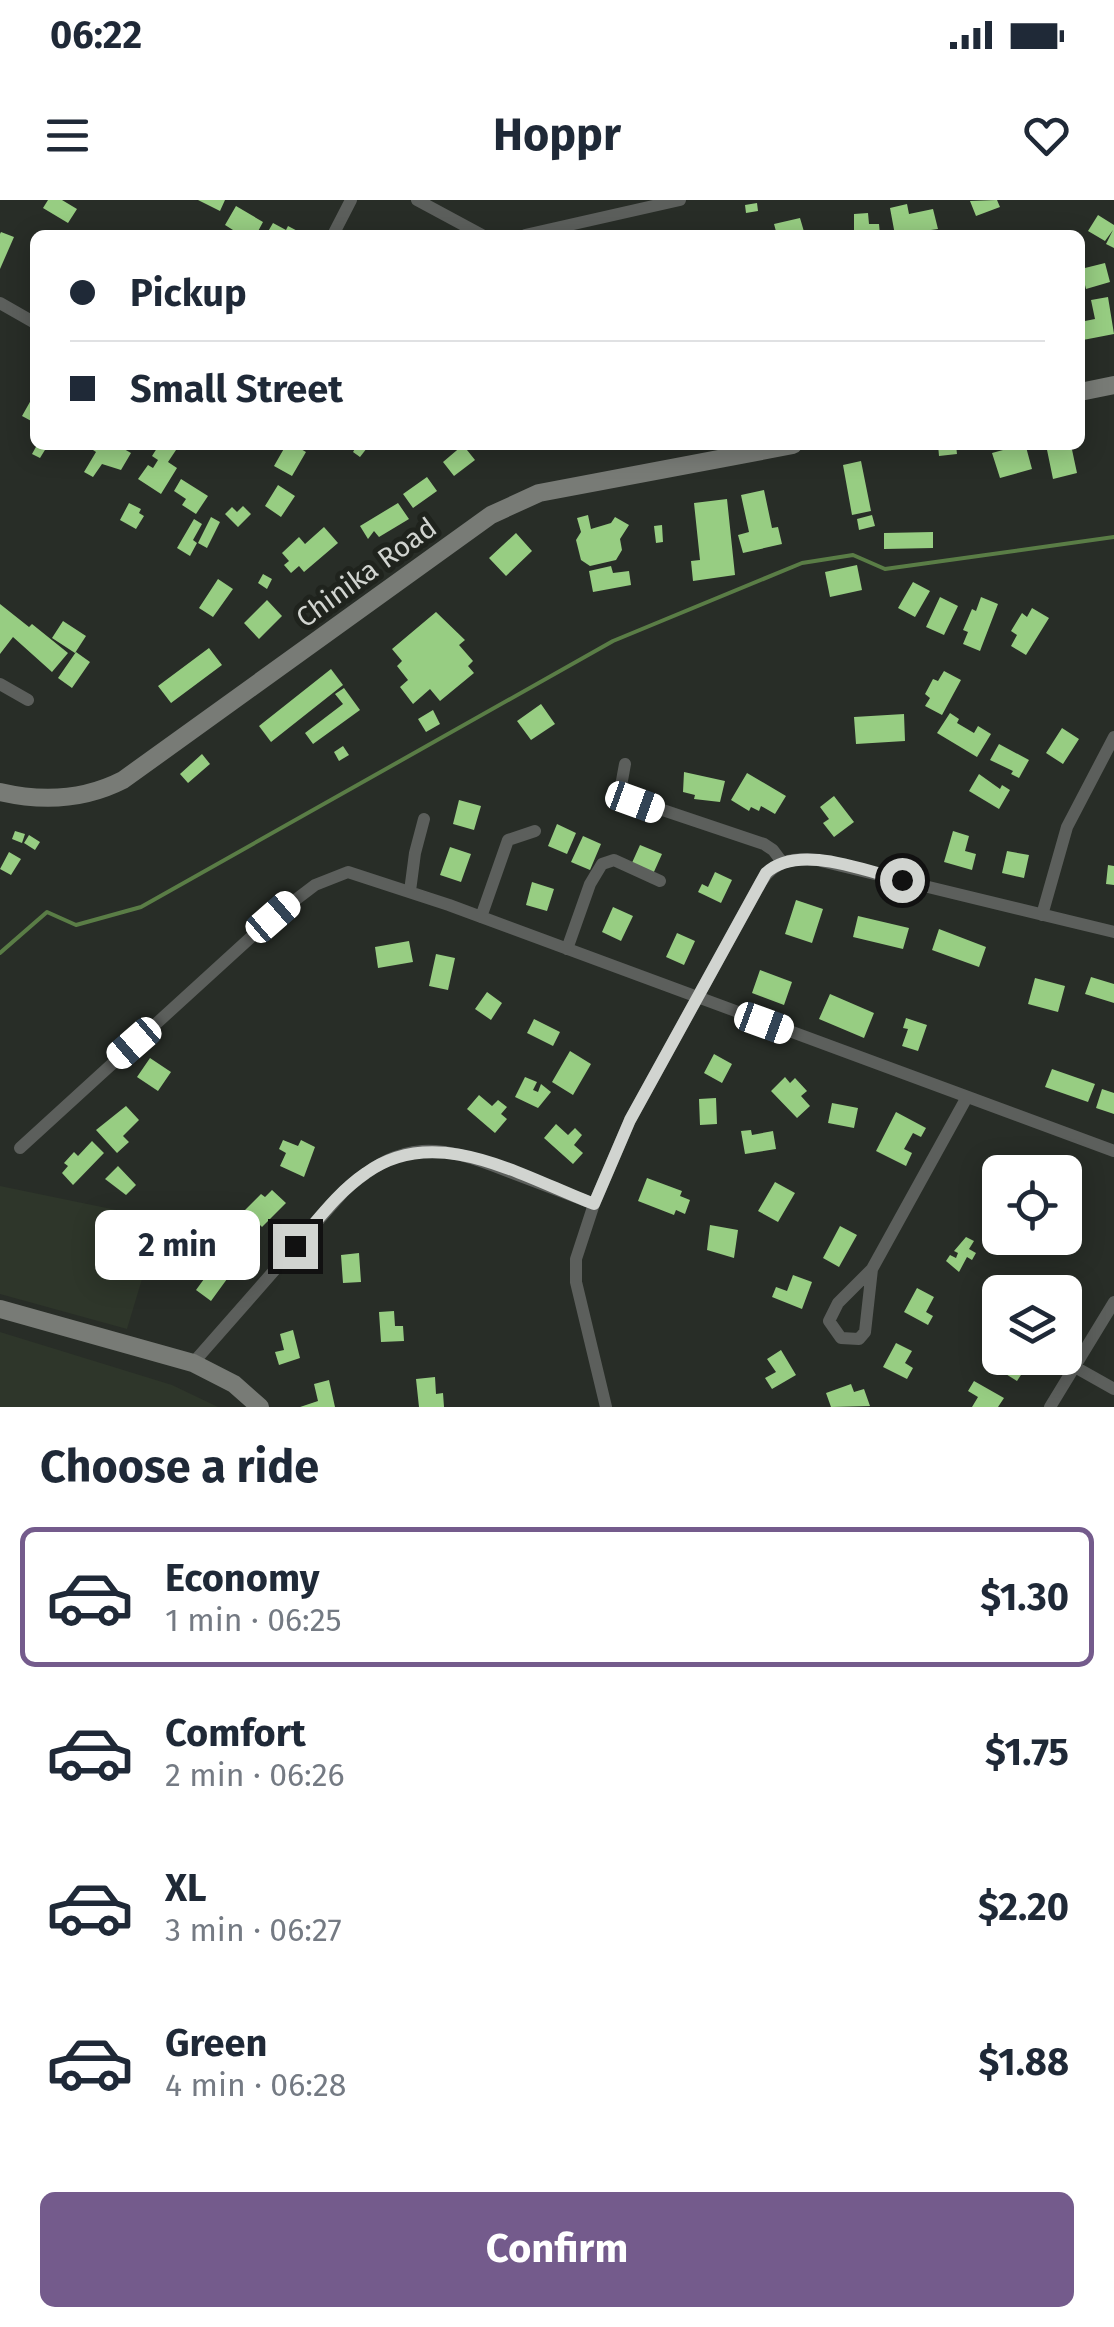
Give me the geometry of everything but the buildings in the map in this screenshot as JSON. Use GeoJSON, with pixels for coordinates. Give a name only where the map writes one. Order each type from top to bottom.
{"type":"FeatureCollection","features":[{"type":"Feature","properties":{"kind":"main road"},"geometry":{"type":"LineString","coordinates":[[1085,391],[1114,386]]}},
{"type":"Feature","properties":{"kind":"main road","name":"Chinika Road"},"geometry":{"type":"LineString","coordinates":[[0,792],[58,798],[100,791],[123,780],[516,501],[539,493],[767,450]]}},
{"type":"Feature","properties":{"kind":"main road"},"geometry":{"type":"LineString","coordinates":[[0,1309],[193,1363],[234,1384],[260,1407]]}},
{"type":"Feature","properties":{"kind":"street"},"geometry":{"type":"LineString","coordinates":[[417,200],[473,230]]}},
{"type":"Feature","properties":{"kind":"street"},"geometry":{"type":"LineString","coordinates":[[547,230],[680,200]]}},
{"type":"Feature","properties":{"kind":"street"},"geometry":{"type":"LineString","coordinates":[[334,230],[347,201]]}},
{"type":"Feature","properties":{"kind":"street"},"geometry":{"type":"LineString","coordinates":[[0,303],[30,320]]}},
{"type":"Feature","properties":{"kind":"street"},"geometry":{"type":"LineString","coordinates":[[0,684],[28,700]]}},
{"type":"Feature","properties":{"kind":"street"},"geometry":{"type":"LineString","coordinates":[[1042,914],[1067,827],[1114,737]]}},
{"type":"Feature","properties":{"kind":"street"},"geometry":{"type":"LineString","coordinates":[[624,764],[621,786],[630,800],[764,844],[782,862]]}},
{"type":"Feature","properties":{"kind":"street"},"geometry":{"type":"LineString","coordinates":[[410,891],[414,853],[424,818]]}},
{"type":"Feature","properties":{"kind":"street"},"geometry":{"type":"LineString","coordinates":[[481,916],[508,840],[535,831]]}},
{"type":"Feature","properties":{"kind":"street"},"geometry":{"type":"LineString","coordinates":[[568,949],[590,884],[602,864],[614,860],[660,882]]}},
{"type":"Feature","properties":{"kind":"street"},"geometry":{"type":"LineString","coordinates":[[606,1407],[574,1270],[594,1204],[630,1120],[766,873],[782,862],[817,860],[1114,932]]}},
{"type":"Feature","properties":{"kind":"street"},"geometry":{"type":"LineString","coordinates":[[20,1148],[273,917],[315,884],[348,872],[481,916],[1114,1151]]}},
{"type":"Feature","properties":{"kind":"street"},"geometry":{"type":"LineString","coordinates":[[872,1269],[865,1332],[859,1339],[840,1338],[829,1322],[832,1311],[872,1269],[968,1097]]}},
{"type":"Feature","properties":{"kind":"street"},"geometry":{"type":"LineString","coordinates":[[193,1363],[345,1190],[387,1160],[422,1150],[458,1153],[594,1204]]}},
{"type":"Feature","properties":{"kind":"street"},"geometry":{"type":"LineString","coordinates":[[1082,1355],[1114,1302]]}},
{"type":"Feature","properties":{"kind":"street"},"geometry":{"type":"LineString","coordinates":[[1082,1371],[1114,1388]]}},
{"type":"Feature","properties":{"kind":"street"},"geometry":{"type":"LineString","coordinates":[[1050,1407],[1070,1375]]}},
{"type":"Feature","properties":{"kind":"shaded area"},"geometry":{"type":"Polygon","coordinates":[[[0,1186],[160,1219],[127,1329],[0,1294],[0,1186]]]}},
{"type":"Feature","properties":{"kind":"shaded area"},"geometry":{"type":"Polygon","coordinates":[[[0,1332],[172,1385],[218,1407],[0,1407],[0,1332]]]}},
{"type":"Feature","properties":{"kind":"waterway"},"geometry":{"type":"LineString","coordinates":[[0,953],[47,912],[76,925],[141,907],[613,641],[802,563],[853,555],[885,569],[1114,537]]}},
{"type":"Feature","properties":{"kind":"route"},"geometry":{"type":"LineString","coordinates":[[295,1246],[357,1179],[387,1160],[422,1150],[458,1153],[594,1204],[630,1120],[766,873],[782,862],[806,858],[902,880]]}}]}
